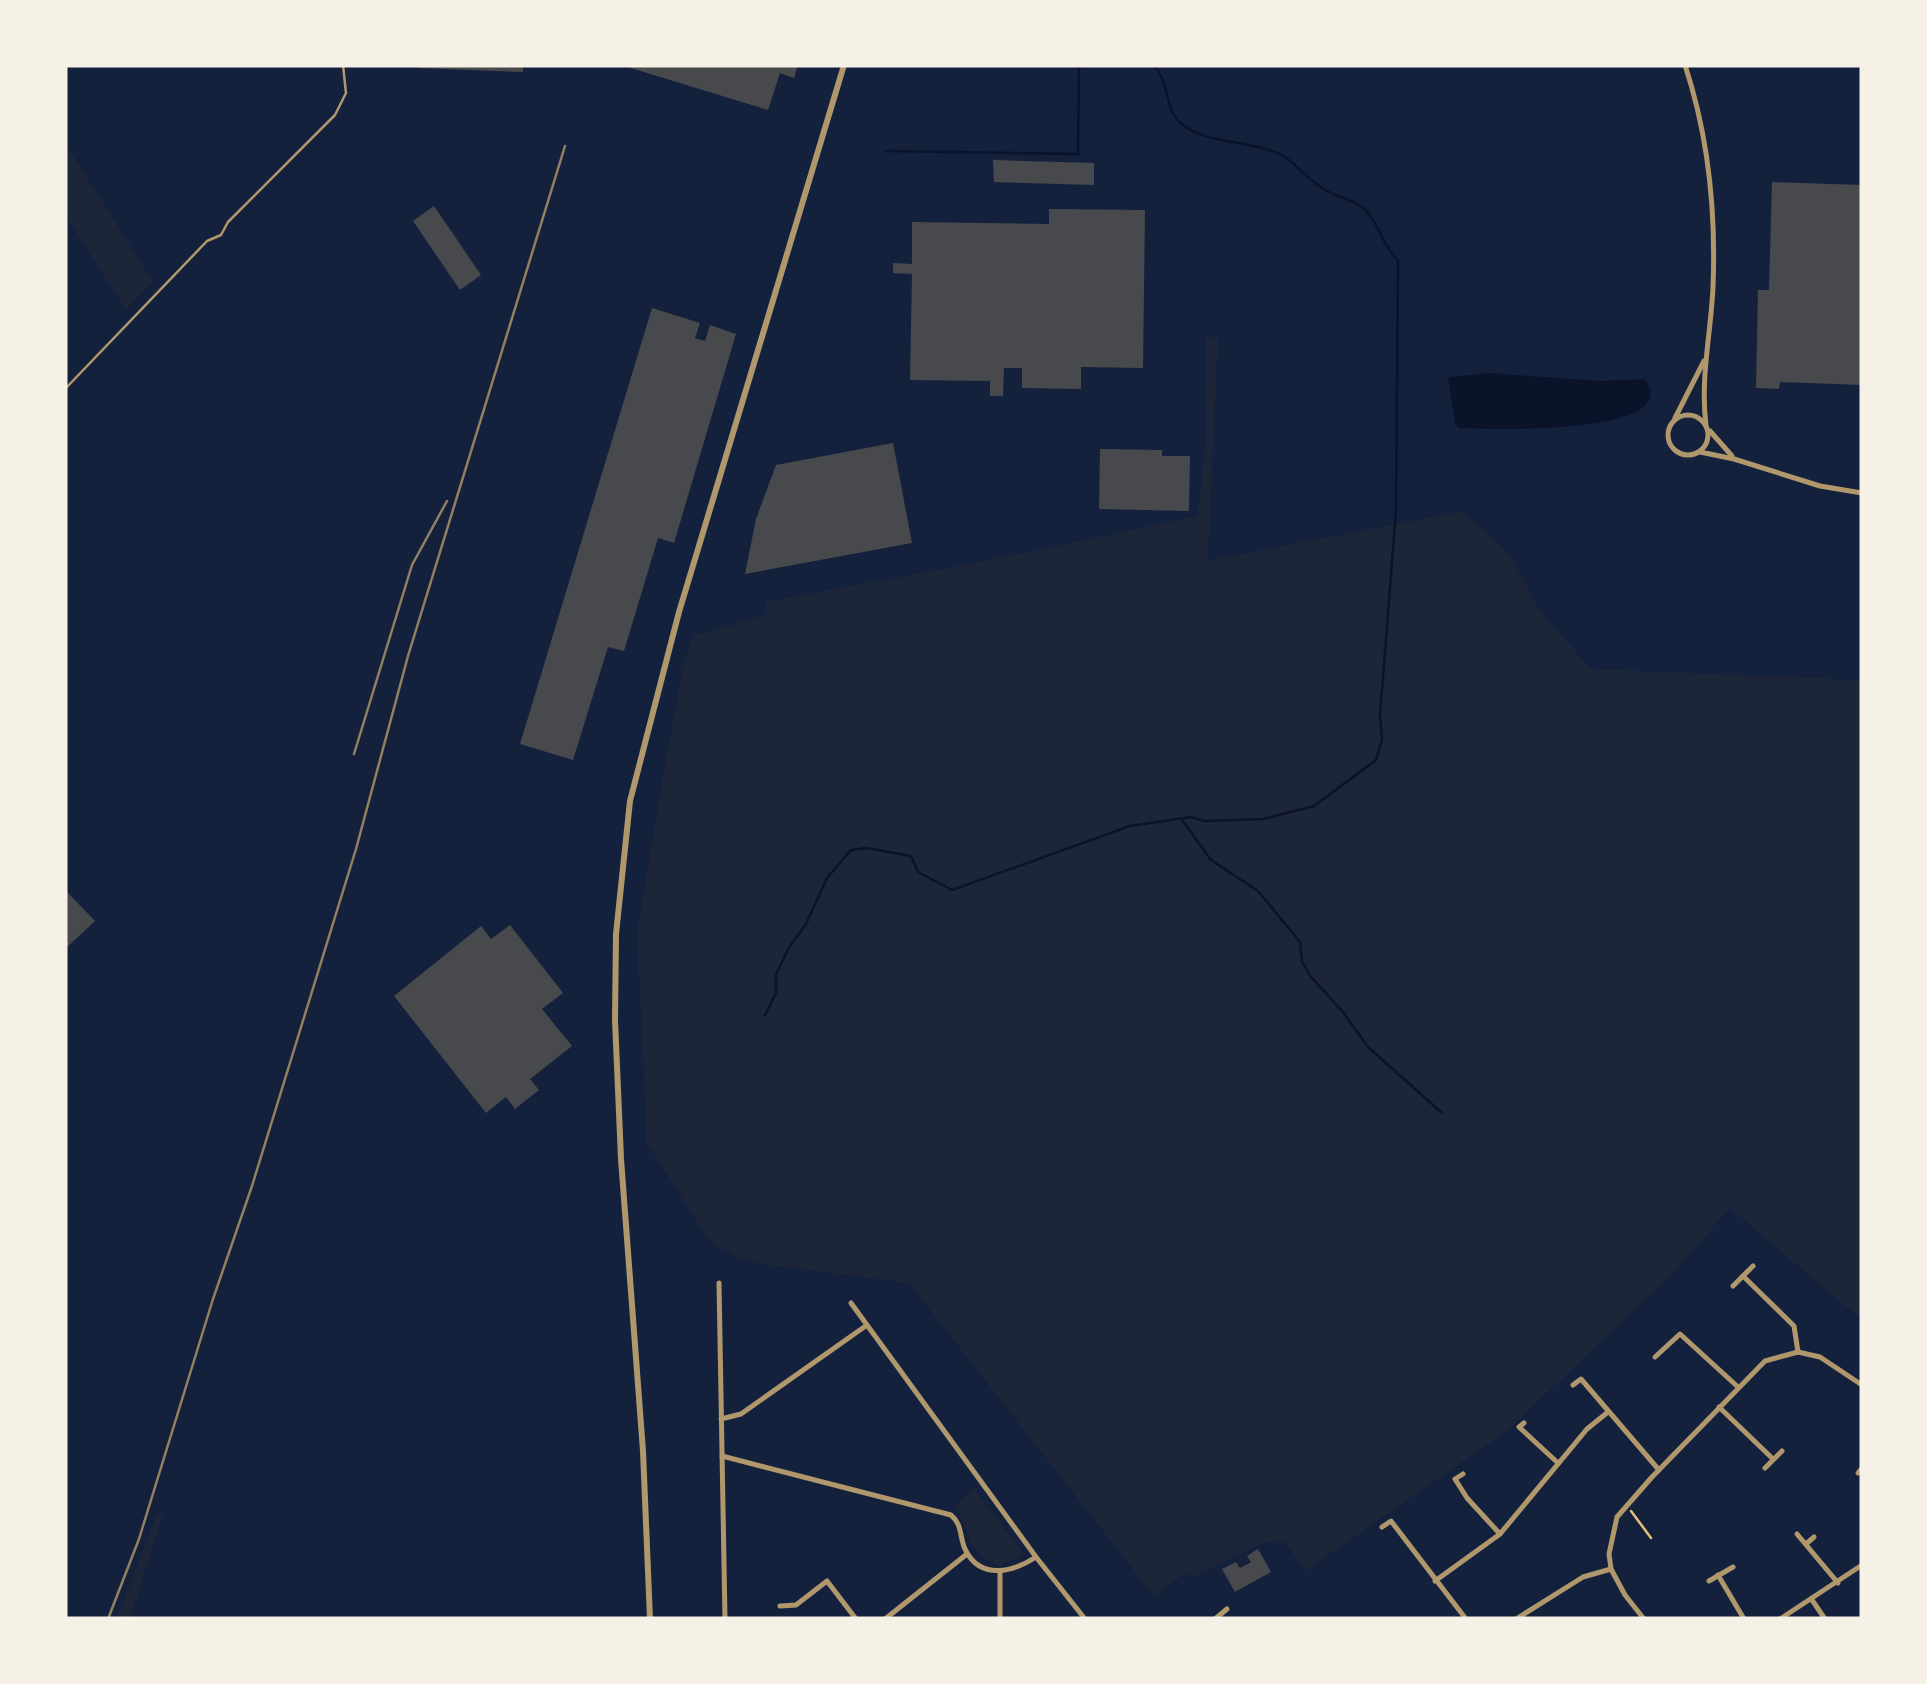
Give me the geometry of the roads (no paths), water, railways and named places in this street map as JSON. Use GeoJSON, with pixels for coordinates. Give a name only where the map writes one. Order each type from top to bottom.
{"type":"FeatureCollection","features":[{"type":"Feature","properties":{"kind":"street"},"geometry":{"type":"LineString","coordinates":[[650,1619],[615,1020],[616,934],[630,801],[678,612],[844,65]]}},
{"type":"Feature","properties":{"kind":"street"},"geometry":{"type":"LineString","coordinates":[[1685,65],[1698,118],[1712,216],[1712,293],[1705,359],[1706,444],[1700,452]]}},
{"type":"Feature","properties":{"kind":"street"},"geometry":{"type":"LineString","coordinates":[[1705,359],[1667,436],[1674,450],[1689,456],[1700,452],[1734,459],[1784,477],[1862,492]]}},
{"type":"Feature","properties":{"kind":"street"},"geometry":{"type":"LineString","coordinates":[[1673,421],[1693,415],[1734,459]]}},
{"type":"Feature","properties":{"kind":"street"},"geometry":{"type":"LineString","coordinates":[[1733,1286],[1753,1266]]}},
{"type":"Feature","properties":{"kind":"street"},"geometry":{"type":"LineString","coordinates":[[1743,1276],[1794,1326],[1798,1352]]}},
{"type":"Feature","properties":{"kind":"street"},"geometry":{"type":"LineString","coordinates":[[720,1283],[725,1619]]}},
{"type":"Feature","properties":{"kind":"street"},"geometry":{"type":"LineString","coordinates":[[851,1302],[1036,1558],[1086,1619]]}},
{"type":"Feature","properties":{"kind":"street"},"geometry":{"type":"LineString","coordinates":[[721,1418],[742,1414],[867,1326]]}},
{"type":"Feature","properties":{"kind":"street"},"geometry":{"type":"LineString","coordinates":[[1655,1357],[1680,1334],[1738,1388]]}},
{"type":"Feature","properties":{"kind":"street"},"geometry":{"type":"LineString","coordinates":[[1644,1619],[1611,1569],[1612,1532],[1617,1517],[1652,1477],[1765,1361],[1798,1352],[1820,1357],[1862,1385]]}},
{"type":"Feature","properties":{"kind":"street"},"geometry":{"type":"LineString","coordinates":[[1574,1385],[1580,1379],[1660,1470]]}},
{"type":"Feature","properties":{"kind":"street"},"geometry":{"type":"LineString","coordinates":[[1720,1407],[1774,1459]]}},
{"type":"Feature","properties":{"kind":"street"},"geometry":{"type":"LineString","coordinates":[[1435,1581],[1500,1534],[1587,1429],[1608,1412]]}},
{"type":"Feature","properties":{"kind":"street"},"geometry":{"type":"LineString","coordinates":[[1524,1423],[1518,1427],[1558,1463]]}},
{"type":"Feature","properties":{"kind":"street"},"geometry":{"type":"LineString","coordinates":[[1765,1468],[1782,1451]]}},
{"type":"Feature","properties":{"kind":"street"},"geometry":{"type":"LineString","coordinates":[[722,1456],[951,1515],[959,1521],[967,1554],[979,1566],[1000,1573],[1036,1558]]}},
{"type":"Feature","properties":{"kind":"street"},"geometry":{"type":"LineString","coordinates":[[1462,1474],[1455,1479],[1461,1489],[1500,1534]]}},
{"type":"Feature","properties":{"kind":"street"},"geometry":{"type":"LineString","coordinates":[[1382,1526],[1391,1521],[1466,1619]]}},
{"type":"Feature","properties":{"kind":"street"},"geometry":{"type":"LineString","coordinates":[[1797,1534],[1838,1583]]}},
{"type":"Feature","properties":{"kind":"street"},"geometry":{"type":"LineString","coordinates":[[1806,1544],[1814,1537]]}},
{"type":"Feature","properties":{"kind":"street"},"geometry":{"type":"LineString","coordinates":[[884,1619],[967,1554]]}},
{"type":"Feature","properties":{"kind":"street"},"geometry":{"type":"LineString","coordinates":[[1780,1619],[1862,1565]]}},
{"type":"Feature","properties":{"kind":"street"},"geometry":{"type":"LineString","coordinates":[[1709,1581],[1732,1567]]}},
{"type":"Feature","properties":{"kind":"street"},"geometry":{"type":"LineString","coordinates":[[1516,1619],[1583,1577],[1611,1569]]}},
{"type":"Feature","properties":{"kind":"street"},"geometry":{"type":"LineString","coordinates":[[1000,1573],[1000,1619]]}},
{"type":"Feature","properties":{"kind":"street"},"geometry":{"type":"LineString","coordinates":[[1718,1575],[1744,1619]]}},
{"type":"Feature","properties":{"kind":"street"},"geometry":{"type":"LineString","coordinates":[[780,1606],[796,1605],[827,1581],[856,1619]]}},
{"type":"Feature","properties":{"kind":"street"},"geometry":{"type":"LineString","coordinates":[[1812,1600],[1825,1619]]}},
{"type":"Feature","properties":{"kind":"street"},"geometry":{"type":"LineString","coordinates":[[1214,1619],[1227,1609]]}},
{"type":"Feature","properties":{"kind":"lane"},"geometry":{"type":"LineString","coordinates":[[65,389],[207,240],[220,234],[336,115],[346,92],[344,65]]}},
{"type":"Feature","properties":{"kind":"waterway"},"geometry":{"type":"LineString","coordinates":[[886,151],[1078,154],[1079,65]]}},
{"type":"Feature","properties":{"kind":"waterway"},"geometry":{"type":"LineString","coordinates":[[765,1015],[776,993],[776,975],[788,949],[806,924],[827,878],[851,850],[866,848],[911,856],[918,872],[952,890],[1130,826],[1191,817],[1204,821],[1263,819],[1314,806],[1376,760],[1382,740],[1380,716],[1396,511],[1398,260],[1364,209],[1322,188],[1280,154],[1204,135],[1183,125],[1172,112],[1162,79],[1153,65]]}},
{"type":"Feature","properties":{"kind":"waterway"},"geometry":{"type":"LineString","coordinates":[[1182,820],[1211,860],[1258,891],[1300,942],[1302,961],[1311,977],[1368,1047],[1442,1113]]}},
{"type":"Feature","properties":{"kind":"railway"},"geometry":{"type":"LineString","coordinates":[[108,1619],[139,1539],[252,1186],[356,849],[408,656],[565,146]]}},
{"type":"Feature","properties":{"kind":"railway"},"geometry":{"type":"LineString","coordinates":[[354,754],[412,565],[447,501]]}}]}
